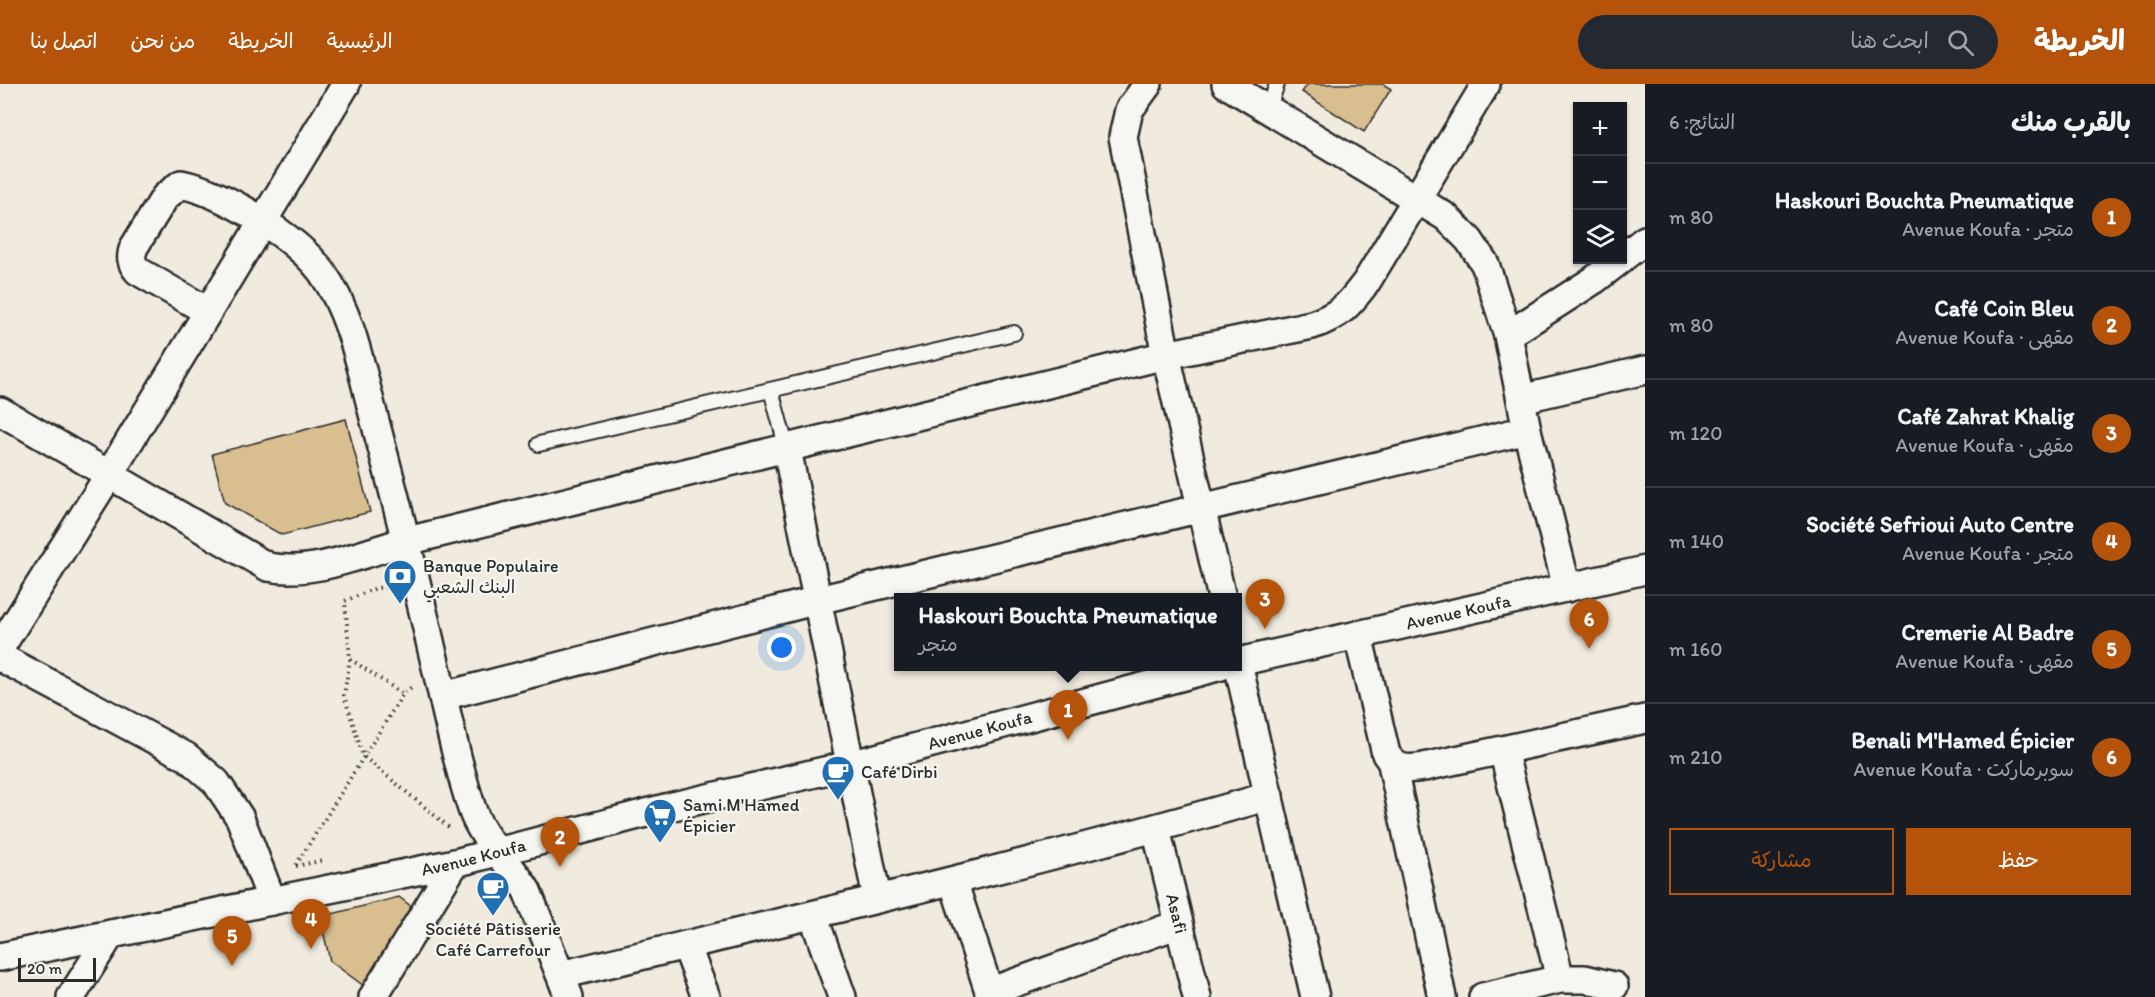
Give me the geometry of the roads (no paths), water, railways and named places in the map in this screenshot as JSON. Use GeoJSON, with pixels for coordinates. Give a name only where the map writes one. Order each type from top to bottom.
{"type":"FeatureCollection","features":[{"type":"Feature","properties":{"kind":"street"},"geometry":{"type":"LineString","coordinates":[[0,648],[109,475],[346,84]]}},
{"type":"Feature","properties":{"kind":"street"},"geometry":{"type":"LineString","coordinates":[[1148,84],[1129,110],[1123,137],[1166,356],[1221,593]]}},
{"type":"Feature","properties":{"kind":"street"},"geometry":{"type":"LineString","coordinates":[[1226,84],[1414,200],[1446,217],[1469,240],[1485,264],[1508,335],[1527,430],[1567,588]]}},
{"type":"Feature","properties":{"kind":"street"},"geometry":{"type":"LineString","coordinates":[[0,411],[268,567],[289,571],[314,567],[407,541],[1166,356],[1312,325],[1335,317],[1350,304],[1367,281],[1486,84]]}},
{"type":"Feature","properties":{"kind":"street"},"geometry":{"type":"LineString","coordinates":[[207,311],[138,272],[132,264],[130,255],[165,197],[182,184],[262,220],[301,249],[321,271],[338,297],[354,344],[407,541],[472,810],[496,853],[518,875],[527,891],[565,986],[686,945],[953,881],[1156,829],[1269,796]]}},
{"type":"Feature","properties":{"kind":"street"},"geometry":{"type":"LineString","coordinates":[[1627,254],[1645,240]]}},
{"type":"Feature","properties":{"kind":"street"},"geometry":{"type":"LineString","coordinates":[[1508,335],[1614,264]]}},
{"type":"Feature","properties":{"kind":"street"},"geometry":{"type":"LineString","coordinates":[[1521,399],[1645,370]]}},
{"type":"Feature","properties":{"kind":"street"},"geometry":{"type":"LineString","coordinates":[[443,696],[818,600],[1527,430]]}},
{"type":"Feature","properties":{"kind":"street"},"geometry":{"type":"LineString","coordinates":[[787,449],[877,898]]}},
{"type":"Feature","properties":{"kind":"street","name":"Avenue Koufa"},"geometry":{"type":"LineString","coordinates":[[1242,662],[1645,570]]}},
{"type":"Feature","properties":{"kind":"street"},"geometry":{"type":"LineString","coordinates":[[1358,635],[1386,754],[1392,764],[1442,997]]}},
{"type":"Feature","properties":{"kind":"street"},"geometry":{"type":"LineString","coordinates":[[0,657],[187,757],[216,782],[240,818],[272,901]]}},
{"type":"Feature","properties":{"kind":"street","name":"Avenue Koufa"},"geometry":{"type":"LineString","coordinates":[[0,957],[455,863],[669,807],[850,765],[1202,671]]}},
{"type":"Feature","properties":{"kind":"street"},"geometry":{"type":"LineString","coordinates":[[1240,671],[1315,997]]}},
{"type":"Feature","properties":{"kind":"street"},"geometry":{"type":"LineString","coordinates":[[1392,764],[1409,770],[1645,719]]}},
{"type":"Feature","properties":{"kind":"street"},"geometry":{"type":"LineString","coordinates":[[1503,750],[1560,979]]}},
{"type":"Feature","properties":{"kind":"street","name":"Asafi"},"geometry":{"type":"LineString","coordinates":[[1156,829],[1197,997]]}},
{"type":"Feature","properties":{"kind":"street"},"geometry":{"type":"LineString","coordinates":[[374,997],[455,863]]}},
{"type":"Feature","properties":{"kind":"street"},"geometry":{"type":"LineString","coordinates":[[953,881],[990,994],[1179,924]]}},
{"type":"Feature","properties":{"kind":"street"},"geometry":{"type":"LineString","coordinates":[[813,915],[842,997]]}},
{"type":"Feature","properties":{"kind":"street"},"geometry":{"type":"LineString","coordinates":[[71,997],[111,934]]}},
{"type":"Feature","properties":{"kind":"street"},"geometry":{"type":"LineString","coordinates":[[686,945],[706,997]]}},
{"type":"Feature","properties":{"kind":"street"},"geometry":{"type":"LineString","coordinates":[[1483,997],[1560,979],[1585,980],[1614,986]]}},
{"type":"Feature","properties":{"kind":"lane"},"geometry":{"type":"LineString","coordinates":[[1268,110],[1277,84]]}},
{"type":"Feature","properties":{"kind":"lane"},"geometry":{"type":"LineString","coordinates":[[539,444],[1014,333]]}},
{"type":"Feature","properties":{"kind":"lane"},"geometry":{"type":"LineString","coordinates":[[771,390],[787,449]]}},
{"type":"Feature","properties":{"kind":"place","name":"Banque Populaire البنك الشعبي"},"geometry":{"type":"Point","coordinates":[400,605]}},
{"type":"Feature","properties":{"kind":"place","name":"Café Zahrat Khalig"},"geometry":{"type":"Point","coordinates":[1265,629]}},
{"type":"Feature","properties":{"kind":"place","name":"Benali M'Hamed Épicier"},"geometry":{"type":"Point","coordinates":[1589,649]}},
{"type":"Feature","properties":{"kind":"place","name":"Haskouri Bouchta Pneumatique"},"geometry":{"type":"Point","coordinates":[1068,740]}},
{"type":"Feature","properties":{"kind":"place","name":"Café Dirbi"},"geometry":{"type":"Point","coordinates":[838,801]}},
{"type":"Feature","properties":{"kind":"place","name":"Sami M'Hamed Épicier"},"geometry":{"type":"Point","coordinates":[660,844]}},
{"type":"Feature","properties":{"kind":"place","name":"Café Coin Bleu"},"geometry":{"type":"Point","coordinates":[560,867]}},
{"type":"Feature","properties":{"kind":"place","name":"Société Pâtisserie Café Carrefour"},"geometry":{"type":"Point","coordinates":[493,917]}},
{"type":"Feature","properties":{"kind":"place","name":"Société Sefrioui Auto Centre"},"geometry":{"type":"Point","coordinates":[311,949]}},
{"type":"Feature","properties":{"kind":"place","name":"Cremerie Al Badre"},"geometry":{"type":"Point","coordinates":[232,966]}}]}
